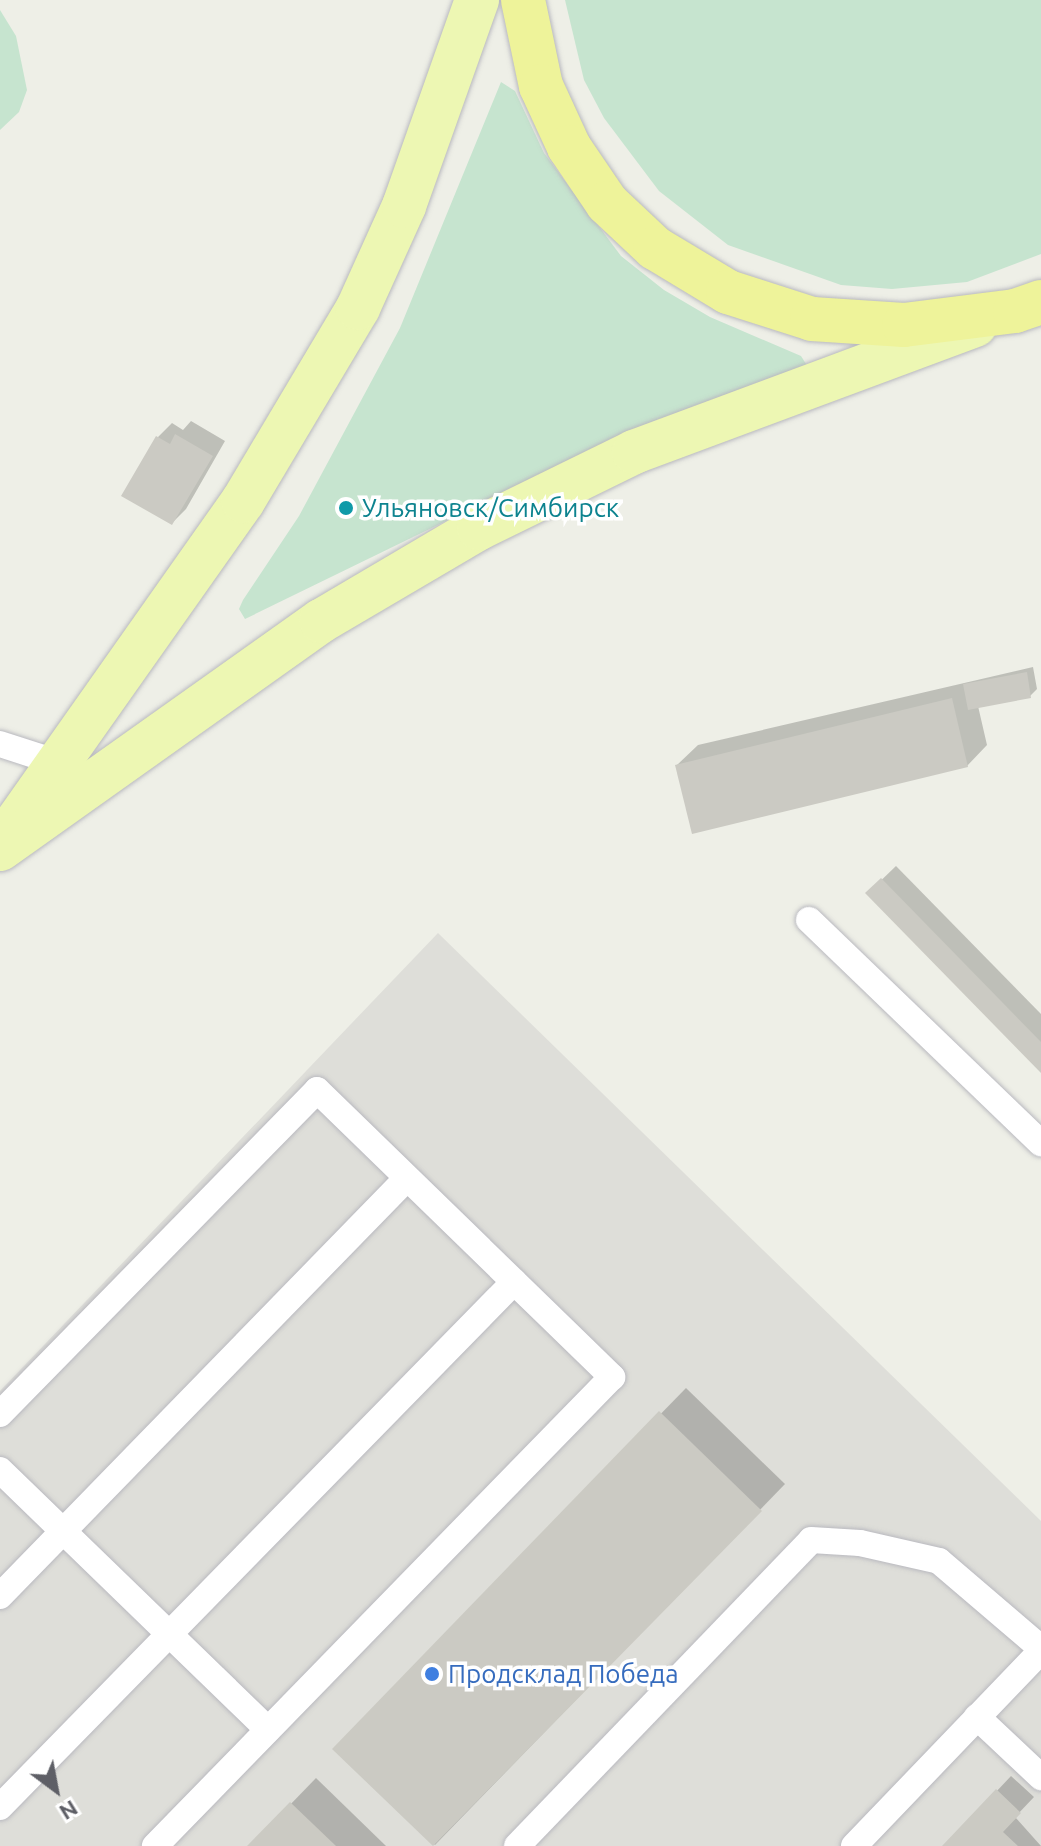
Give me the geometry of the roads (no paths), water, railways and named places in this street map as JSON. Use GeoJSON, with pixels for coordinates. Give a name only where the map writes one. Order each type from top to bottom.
{"type":"FeatureCollection","features":[{"type":"Feature","properties":{"kind":"highway"},"geometry":{"type":"LineString","coordinates":[[523,0],[541,86],[569,147],[607,203],[655,248],[728,292],[812,319],[904,325],[1028,307]]}},
{"type":"Feature","properties":{"kind":"main road"},"geometry":{"type":"LineString","coordinates":[[0,848],[243,501],[358,308],[404,206],[477,0]]}},
{"type":"Feature","properties":{"kind":"main road"},"geometry":{"type":"LineString","coordinates":[[0,848],[321,621],[479,528],[634,452],[1028,307]]}},
{"type":"Feature","properties":{"kind":"lane"},"geometry":{"type":"LineString","coordinates":[[0,744],[59,763]]}},
{"type":"Feature","properties":{"kind":"lane"},"geometry":{"type":"LineString","coordinates":[[809,920],[1041,1143]]}},
{"type":"Feature","properties":{"kind":"lane"},"geometry":{"type":"LineString","coordinates":[[0,1414],[317,1090],[612,1377],[155,1846]]}},
{"type":"Feature","properties":{"kind":"lane"},"geometry":{"type":"LineString","coordinates":[[0,1596],[407,1178]]}},
{"type":"Feature","properties":{"kind":"lane"},"geometry":{"type":"LineString","coordinates":[[0,1807],[514,1282]]}},
{"type":"Feature","properties":{"kind":"lane"},"geometry":{"type":"LineString","coordinates":[[0,1470],[268,1730]]}},
{"type":"Feature","properties":{"kind":"lane"},"geometry":{"type":"LineString","coordinates":[[517,1846],[811,1540],[860,1543],[939,1561],[1041,1649],[854,1846]]}},
{"type":"Feature","properties":{"kind":"lane"},"geometry":{"type":"LineString","coordinates":[[977,1717],[1041,1777]]}},
{"type":"Feature","properties":{"kind":"place","name":"Ульяновск/Симбирск"},"geometry":{"type":"Point","coordinates":[346,508]}},
{"type":"Feature","properties":{"kind":"place","name":"Продсклад Победа"},"geometry":{"type":"Point","coordinates":[432,1674]}}]}
